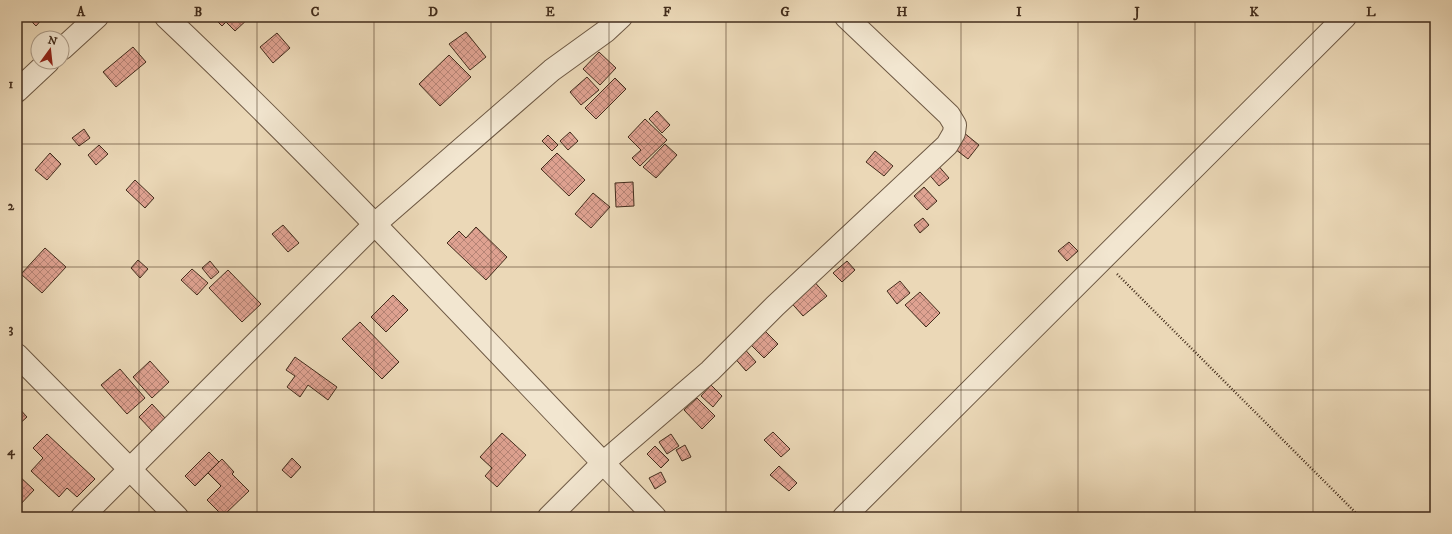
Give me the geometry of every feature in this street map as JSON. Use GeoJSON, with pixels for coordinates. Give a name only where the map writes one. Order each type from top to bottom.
{"type":"FeatureCollection","features":[{"type":"Feature","properties":{"kind":"street"},"geometry":{"type":"LineString","coordinates":[[70,42],[97,17]]}},
{"type":"Feature","properties":{"kind":"street"},"geometry":{"type":"LineString","coordinates":[[166,17],[209,57],[375,224],[655,517]]}},
{"type":"Feature","properties":{"kind":"street"},"geometry":{"type":"LineString","coordinates":[[82,517],[375,224],[552,70],[606,31],[621,17]]}},
{"type":"Feature","properties":{"kind":"street"},"geometry":{"type":"LineString","coordinates":[[549,517],[603,463],[710,370],[775,306],[947,145],[954,133],[955,125],[949,115],[846,17]]}},
{"type":"Feature","properties":{"kind":"street"},"geometry":{"type":"LineString","coordinates":[[844,517],[1345,17]]}},
{"type":"Feature","properties":{"kind":"street"},"geometry":{"type":"LineString","coordinates":[[17,91],[39,70]]}},
{"type":"Feature","properties":{"kind":"street"},"geometry":{"type":"LineString","coordinates":[[17,355],[177,517]]}},
{"type":"Feature","properties":{"kind":"path"},"geometry":{"type":"LineString","coordinates":[[1102,260],[1360,517]]}},
{"type":"Feature","properties":{"kind":"building"},"geometry":{"type":"Polygon","coordinates":[[[27,17],[44,17],[36,26],[27,17]]]}},
{"type":"Feature","properties":{"kind":"building"},"geometry":{"type":"Polygon","coordinates":[[[213,17],[250,17],[235,31],[226,22],[222,26],[213,17]]]}},
{"type":"Feature","properties":{"kind":"building"},"geometry":{"type":"Polygon","coordinates":[[[466,32],[486,57],[470,70],[449,44],[466,32]]]}},
{"type":"Feature","properties":{"kind":"building"},"geometry":{"type":"Polygon","coordinates":[[[277,33],[290,48],[273,63],[260,47],[277,33]]]}},
{"type":"Feature","properties":{"kind":"building"},"geometry":{"type":"Polygon","coordinates":[[[133,47],[146,62],[116,87],[103,72],[133,47]]]}},
{"type":"Feature","properties":{"kind":"building"},"geometry":{"type":"Polygon","coordinates":[[[599,52],[616,68],[600,85],[583,69],[599,52]]]}},
{"type":"Feature","properties":{"kind":"building"},"geometry":{"type":"Polygon","coordinates":[[[449,55],[471,77],[440,106],[419,84],[449,55]]]}},
{"type":"Feature","properties":{"kind":"building"},"geometry":{"type":"Polygon","coordinates":[[[587,77],[599,90],[581,105],[570,92],[587,77]]]}},
{"type":"Feature","properties":{"kind":"building"},"geometry":{"type":"Polygon","coordinates":[[[615,78],[626,89],[596,119],[585,108],[615,78]]]}},
{"type":"Feature","properties":{"kind":"building"},"geometry":{"type":"Polygon","coordinates":[[[657,111],[670,125],[662,133],[649,119],[657,111]]]}},
{"type":"Feature","properties":{"kind":"building"},"geometry":{"type":"Polygon","coordinates":[[[645,119],[667,140],[640,166],[632,158],[641,150],[628,137],[645,119]]]}},
{"type":"Feature","properties":{"kind":"building"},"geometry":{"type":"Polygon","coordinates":[[[84,129],[90,138],[79,146],[72,138],[84,129]]]}},
{"type":"Feature","properties":{"kind":"building"},"geometry":{"type":"Polygon","coordinates":[[[570,132],[578,141],[568,150],[560,141],[570,132]]]}},
{"type":"Feature","properties":{"kind":"building"},"geometry":{"type":"Polygon","coordinates":[[[963,132],[979,145],[968,159],[951,146],[963,132]]]}},
{"type":"Feature","properties":{"kind":"building"},"geometry":{"type":"Polygon","coordinates":[[[548,135],[558,145],[552,151],[542,141],[548,135]]]}},
{"type":"Feature","properties":{"kind":"building"},"geometry":{"type":"Polygon","coordinates":[[[665,144],[677,155],[656,178],[643,167],[665,144]]]}},
{"type":"Feature","properties":{"kind":"building"},"geometry":{"type":"Polygon","coordinates":[[[99,145],[108,154],[96,165],[88,155],[99,145]]]}},
{"type":"Feature","properties":{"kind":"building"},"geometry":{"type":"Polygon","coordinates":[[[875,151],[893,166],[884,176],[866,162],[875,151]]]}},
{"type":"Feature","properties":{"kind":"building"},"geometry":{"type":"Polygon","coordinates":[[[50,153],[61,164],[47,180],[35,170],[50,153]]]}},
{"type":"Feature","properties":{"kind":"building"},"geometry":{"type":"Polygon","coordinates":[[[557,153],[585,180],[569,196],[541,169],[557,153]]]}},
{"type":"Feature","properties":{"kind":"building"},"geometry":{"type":"Polygon","coordinates":[[[936,163],[949,178],[939,186],[926,171],[936,163]]]}},
{"type":"Feature","properties":{"kind":"building"},"geometry":{"type":"Polygon","coordinates":[[[135,180],[154,198],[145,208],[126,190],[135,180]]]}},
{"type":"Feature","properties":{"kind":"building"},"geometry":{"type":"Polygon","coordinates":[[[633,182],[634,206],[616,207],[615,183],[633,182]]]}},
{"type":"Feature","properties":{"kind":"building"},"geometry":{"type":"Polygon","coordinates":[[[924,187],[937,201],[927,210],[914,196],[924,187]]]}},
{"type":"Feature","properties":{"kind":"building"},"geometry":{"type":"Polygon","coordinates":[[[593,193],[610,207],[591,228],[575,214],[593,193]]]}},
{"type":"Feature","properties":{"kind":"building"},"geometry":{"type":"Polygon","coordinates":[[[923,218],[929,225],[920,233],[914,225],[923,218]]]}},
{"type":"Feature","properties":{"kind":"building"},"geometry":{"type":"Polygon","coordinates":[[[283,225],[299,243],[288,252],[272,234],[283,225]]]}},
{"type":"Feature","properties":{"kind":"building"},"geometry":{"type":"Polygon","coordinates":[[[476,227],[507,257],[486,280],[447,243],[459,231],[466,238],[476,227]]]}},
{"type":"Feature","properties":{"kind":"building"},"geometry":{"type":"Polygon","coordinates":[[[1069,242],[1078,251],[1067,261],[1058,251],[1069,242]]]}},
{"type":"Feature","properties":{"kind":"building"},"geometry":{"type":"Polygon","coordinates":[[[45,248],[66,267],[42,293],[21,274],[45,248]]]}},
{"type":"Feature","properties":{"kind":"building"},"geometry":{"type":"Polygon","coordinates":[[[138,260],[148,269],[140,278],[131,268],[138,260]]]}},
{"type":"Feature","properties":{"kind":"building"},"geometry":{"type":"Polygon","coordinates":[[[210,261],[219,272],[211,279],[202,268],[210,261]]]}},
{"type":"Feature","properties":{"kind":"building"},"geometry":{"type":"Polygon","coordinates":[[[847,261],[855,270],[842,282],[833,273],[847,261]]]}},
{"type":"Feature","properties":{"kind":"building"},"geometry":{"type":"Polygon","coordinates":[[[192,269],[208,283],[197,295],[181,280],[192,269]]]}},
{"type":"Feature","properties":{"kind":"building"},"geometry":{"type":"Polygon","coordinates":[[[228,270],[261,304],[242,322],[209,288],[228,270]]]}},
{"type":"Feature","properties":{"kind":"building"},"geometry":{"type":"Polygon","coordinates":[[[811,278],[827,296],[803,316],[787,298],[811,278]]]}},
{"type":"Feature","properties":{"kind":"building"},"geometry":{"type":"Polygon","coordinates":[[[900,281],[910,293],[897,304],[887,291],[900,281]]]}},
{"type":"Feature","properties":{"kind":"building"},"geometry":{"type":"Polygon","coordinates":[[[920,292],[940,313],[926,327],[905,305],[920,292]]]}},
{"type":"Feature","properties":{"kind":"building"},"geometry":{"type":"Polygon","coordinates":[[[393,295],[408,310],[386,332],[371,317],[393,295]]]}},
{"type":"Feature","properties":{"kind":"building"},"geometry":{"type":"Polygon","coordinates":[[[360,322],[399,362],[382,379],[342,339],[360,322]]]}},
{"type":"Feature","properties":{"kind":"building"},"geometry":{"type":"Polygon","coordinates":[[[763,329],[778,344],[764,358],[749,343],[763,329]]]}},
{"type":"Feature","properties":{"kind":"building"},"geometry":{"type":"Polygon","coordinates":[[[742,346],[756,362],[746,371],[732,355],[742,346]]]}},
{"type":"Feature","properties":{"kind":"building"},"geometry":{"type":"Polygon","coordinates":[[[295,357],[337,387],[328,400],[308,385],[300,397],[287,387],[295,376],[286,370],[295,357]]]}},
{"type":"Feature","properties":{"kind":"building"},"geometry":{"type":"Polygon","coordinates":[[[150,361],[169,382],[152,398],[133,377],[150,361]]]}},
{"type":"Feature","properties":{"kind":"building"},"geometry":{"type":"Polygon","coordinates":[[[120,369],[145,398],[127,414],[101,385],[120,369]]]}},
{"type":"Feature","properties":{"kind":"building"},"geometry":{"type":"Polygon","coordinates":[[[711,385],[722,396],[713,407],[701,396],[711,385]]]}},
{"type":"Feature","properties":{"kind":"building"},"geometry":{"type":"Polygon","coordinates":[[[697,398],[715,416],[702,429],[684,410],[697,398]]]}},
{"type":"Feature","properties":{"kind":"building"},"geometry":{"type":"Polygon","coordinates":[[[152,404],[166,419],[153,432],[139,417],[152,404]]]}},
{"type":"Feature","properties":{"kind":"building"},"geometry":{"type":"Polygon","coordinates":[[[17,406],[27,417],[17,426],[17,406]]]}},
{"type":"Feature","properties":{"kind":"building"},"geometry":{"type":"Polygon","coordinates":[[[773,432],[790,449],[781,457],[764,440],[773,432]]]}},
{"type":"Feature","properties":{"kind":"building"},"geometry":{"type":"Polygon","coordinates":[[[502,433],[526,455],[497,487],[485,476],[492,468],[480,457],[502,433]]]}},
{"type":"Feature","properties":{"kind":"building"},"geometry":{"type":"Polygon","coordinates":[[[47,434],[95,479],[77,497],[67,488],[59,497],[31,471],[43,458],[33,448],[47,434]]]}},
{"type":"Feature","properties":{"kind":"building"},"geometry":{"type":"Polygon","coordinates":[[[671,434],[679,446],[667,454],[659,442],[671,434]]]}},
{"type":"Feature","properties":{"kind":"building"},"geometry":{"type":"Polygon","coordinates":[[[685,445],[691,457],[682,461],[676,450],[685,445]]]}},
{"type":"Feature","properties":{"kind":"building"},"geometry":{"type":"Polygon","coordinates":[[[655,446],[669,460],[661,468],[647,454],[655,446]]]}},
{"type":"Feature","properties":{"kind":"building"},"geometry":{"type":"Polygon","coordinates":[[[209,452],[219,462],[195,486],[185,476],[209,452]]]}},
{"type":"Feature","properties":{"kind":"building"},"geometry":{"type":"Polygon","coordinates":[[[292,458],[301,467],[291,478],[282,470],[292,458]]]}},
{"type":"Feature","properties":{"kind":"building"},"geometry":{"type":"Polygon","coordinates":[[[222,459],[234,472],[232,474],[249,491],[223,516],[207,500],[221,486],[208,473],[222,459]]]}},
{"type":"Feature","properties":{"kind":"building"},"geometry":{"type":"Polygon","coordinates":[[[779,466],[797,483],[789,491],[770,475],[779,466]]]}},
{"type":"Feature","properties":{"kind":"building"},"geometry":{"type":"Polygon","coordinates":[[[661,472],[666,482],[655,489],[649,478],[661,472]]]}},
{"type":"Feature","properties":{"kind":"building"},"geometry":{"type":"Polygon","coordinates":[[[17,474],[34,490],[17,508],[17,474]]]}}]}
